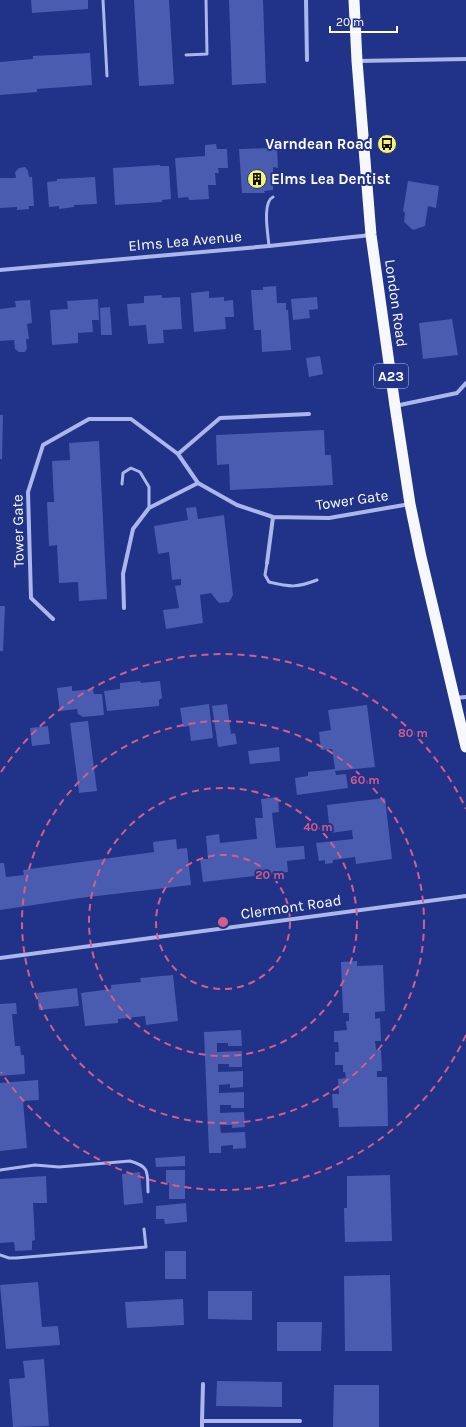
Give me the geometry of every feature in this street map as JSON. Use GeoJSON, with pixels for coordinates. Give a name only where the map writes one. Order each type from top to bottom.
{"type":"FeatureCollection","features":[{"type":"Feature","properties":{"kind":"highway","name":"London Road"},"geometry":{"type":"LineString","coordinates":[[354,0],[357,61],[371,234],[395,406],[410,504],[421,557],[460,697],[466,747]]}},
{"type":"Feature","properties":{"kind":"street"},"geometry":{"type":"LineString","coordinates":[[306,0],[307,60]]}},
{"type":"Feature","properties":{"kind":"street"},"geometry":{"type":"LineString","coordinates":[[357,61],[466,59]]}},
{"type":"Feature","properties":{"kind":"street","name":"Elms Lea Avenue"},"geometry":{"type":"LineString","coordinates":[[0,270],[269,246],[371,234]]}},
{"type":"Feature","properties":{"kind":"street"},"geometry":{"type":"LineString","coordinates":[[395,406],[457,393],[466,383]]}},
{"type":"Feature","properties":{"kind":"street"},"geometry":{"type":"LineString","coordinates":[[178,454],[220,418],[309,414]]}},
{"type":"Feature","properties":{"kind":"street","name":"Tower Gate"},"geometry":{"type":"LineString","coordinates":[[53,619],[31,598],[28,492],[43,445],[89,419],[131,419],[178,454],[198,483],[237,505],[273,517],[329,518],[410,504]]}},
{"type":"Feature","properties":{"kind":"street"},"geometry":{"type":"LineString","coordinates":[[124,608],[123,574],[133,529],[149,508],[198,483]]}},
{"type":"Feature","properties":{"kind":"street"},"geometry":{"type":"LineString","coordinates":[[267,564],[273,517]]}},
{"type":"Feature","properties":{"kind":"street","name":"Clermont Road"},"geometry":{"type":"LineString","coordinates":[[0,958],[466,896]]}},
{"type":"Feature","properties":{"kind":"street"},"geometry":{"type":"LineString","coordinates":[[202,1427],[203,1384]]}},
{"type":"Feature","properties":{"kind":"street"},"geometry":{"type":"LineString","coordinates":[[202,1421],[300,1421]]}},
{"type":"Feature","properties":{"kind":"lane"},"geometry":{"type":"LineString","coordinates":[[103,0],[107,76]]}},
{"type":"Feature","properties":{"kind":"lane"},"geometry":{"type":"LineString","coordinates":[[186,55],[207,54],[206,0]]}},
{"type":"Feature","properties":{"kind":"lane"},"geometry":{"type":"LineString","coordinates":[[269,246],[266,206],[270,198],[273,197]]}},
{"type":"Feature","properties":{"kind":"lane"},"geometry":{"type":"LineString","coordinates":[[122,484],[123,473],[131,468],[140,472],[149,487],[149,508]]}},
{"type":"Feature","properties":{"kind":"lane"},"geometry":{"type":"LineString","coordinates":[[267,564],[265,575],[270,582],[300,587],[317,580]]}},
{"type":"Feature","properties":{"kind":"lane"},"geometry":{"type":"LineString","coordinates":[[0,1170],[35,1165],[59,1167],[130,1161],[141,1164],[147,1171],[148,1192]]}},
{"type":"Feature","properties":{"kind":"lane"},"geometry":{"type":"LineString","coordinates":[[0,1255],[9,1258],[16,1258],[146,1247],[144,1229]]}},
{"type":"Feature","properties":{"kind":"building"},"geometry":{"type":"Polygon","coordinates":[[[31,0],[88,0],[88,9],[32,13],[31,0]]]}},
{"type":"Feature","properties":{"kind":"building"},"geometry":{"type":"Polygon","coordinates":[[[134,0],[169,0],[174,84],[139,86],[134,0]]]}},
{"type":"Feature","properties":{"kind":"building"},"geometry":{"type":"Polygon","coordinates":[[[229,0],[263,0],[266,83],[232,85],[229,0]]]}},
{"type":"Feature","properties":{"kind":"building"},"geometry":{"type":"Polygon","coordinates":[[[90,53],[92,85],[37,89],[37,92],[0,95],[0,62],[33,59],[33,56],[90,53]]]}},
{"type":"Feature","properties":{"kind":"building"},"geometry":{"type":"Polygon","coordinates":[[[216,144],[217,149],[227,149],[228,168],[218,168],[219,173],[215,173],[216,185],[208,185],[209,199],[189,200],[188,197],[178,198],[175,158],[205,156],[205,145],[216,144]]]}},
{"type":"Feature","properties":{"kind":"building","name":"Elms Lea Dentist"},"geometry":{"type":"Polygon","coordinates":[[[277,148],[278,168],[273,167],[273,190],[264,191],[265,193],[242,193],[239,149],[277,148]]]}},
{"type":"Feature","properties":{"kind":"building"},"geometry":{"type":"Polygon","coordinates":[[[160,165],[169,166],[171,199],[162,200],[162,202],[115,205],[113,168],[160,165]]]}},
{"type":"Feature","properties":{"kind":"building"},"geometry":{"type":"Polygon","coordinates":[[[25,167],[28,171],[29,177],[32,177],[34,206],[29,206],[29,209],[17,210],[17,207],[0,208],[0,178],[16,178],[15,172],[19,168],[25,167]]]}},
{"type":"Feature","properties":{"kind":"building"},"geometry":{"type":"Polygon","coordinates":[[[95,177],[97,204],[74,205],[74,207],[59,209],[59,206],[49,207],[47,182],[57,181],[57,179],[95,177]]]}},
{"type":"Feature","properties":{"kind":"building"},"geometry":{"type":"Polygon","coordinates":[[[408,181],[439,186],[436,208],[428,206],[425,226],[413,230],[404,222],[405,213],[403,211],[408,181]]]}},
{"type":"Feature","properties":{"kind":"building"},"geometry":{"type":"Polygon","coordinates":[[[276,286],[277,303],[286,303],[286,310],[288,310],[291,350],[262,352],[261,330],[254,330],[251,290],[263,290],[263,287],[276,286]]]}},
{"type":"Feature","properties":{"kind":"building"},"geometry":{"type":"Polygon","coordinates":[[[209,291],[209,298],[224,297],[224,301],[233,300],[234,317],[225,317],[226,329],[194,332],[191,293],[209,291]]]}},
{"type":"Feature","properties":{"kind":"building"},"geometry":{"type":"Polygon","coordinates":[[[162,295],[162,298],[180,297],[182,329],[163,330],[164,343],[148,344],[146,325],[129,326],[127,304],[144,303],[144,296],[162,295]]]}},
{"type":"Feature","properties":{"kind":"building"},"geometry":{"type":"Polygon","coordinates":[[[317,297],[318,309],[309,310],[310,318],[293,320],[291,299],[317,297]]]}},
{"type":"Feature","properties":{"kind":"building"},"geometry":{"type":"Polygon","coordinates":[[[98,299],[99,320],[92,320],[93,332],[78,333],[78,343],[52,345],[50,310],[68,309],[67,301],[98,299]]]}},
{"type":"Feature","properties":{"kind":"building"},"geometry":{"type":"Polygon","coordinates":[[[30,300],[32,323],[27,324],[29,339],[26,339],[27,348],[25,352],[19,352],[15,349],[14,340],[0,341],[0,309],[16,307],[15,301],[30,300]]]}},
{"type":"Feature","properties":{"kind":"building"},"geometry":{"type":"Polygon","coordinates":[[[110,307],[112,335],[101,335],[100,308],[110,307]]]}},
{"type":"Feature","properties":{"kind":"building"},"geometry":{"type":"Polygon","coordinates":[[[452,319],[458,355],[423,359],[419,323],[452,319]]]}},
{"type":"Feature","properties":{"kind":"building"},"geometry":{"type":"Polygon","coordinates":[[[320,356],[323,374],[309,377],[306,358],[320,356]]]}},
{"type":"Feature","properties":{"kind":"building"},"geometry":{"type":"Polygon","coordinates":[[[0,415],[3,415],[2,459],[0,459],[0,415]]]}},
{"type":"Feature","properties":{"kind":"building"},"geometry":{"type":"Polygon","coordinates":[[[324,430],[325,455],[331,455],[333,485],[230,490],[229,464],[217,465],[216,435],[324,430]]]}},
{"type":"Feature","properties":{"kind":"building"},"geometry":{"type":"Polygon","coordinates":[[[99,441],[107,599],[79,601],[78,582],[59,583],[57,545],[49,546],[47,502],[54,502],[52,461],[70,460],[69,443],[99,441]]]}},
{"type":"Feature","properties":{"kind":"building"},"geometry":{"type":"Polygon","coordinates":[[[196,507],[198,519],[224,515],[233,595],[229,602],[219,603],[211,593],[200,595],[203,623],[166,629],[163,610],[179,608],[175,586],[181,585],[181,579],[172,580],[169,552],[158,554],[154,526],[188,520],[186,508],[196,507]]]}},
{"type":"Feature","properties":{"kind":"building"},"geometry":{"type":"Polygon","coordinates":[[[0,606],[5,606],[3,651],[0,651],[0,606]]]}},
{"type":"Feature","properties":{"kind":"building"},"geometry":{"type":"Polygon","coordinates":[[[140,681],[141,683],[160,681],[162,698],[159,700],[159,706],[107,711],[104,691],[120,689],[120,683],[140,681]]]}},
{"type":"Feature","properties":{"kind":"building"},"geometry":{"type":"Polygon","coordinates":[[[72,686],[72,691],[93,689],[94,694],[102,694],[104,715],[83,717],[78,714],[77,709],[60,711],[57,688],[72,686]]]}},
{"type":"Feature","properties":{"kind":"building"},"geometry":{"type":"Polygon","coordinates":[[[209,704],[213,738],[191,741],[189,726],[183,727],[180,708],[209,704]]]}},
{"type":"Feature","properties":{"kind":"building"},"geometry":{"type":"Polygon","coordinates":[[[227,704],[231,734],[235,733],[237,744],[218,747],[212,706],[227,704]]]}},
{"type":"Feature","properties":{"kind":"building"},"geometry":{"type":"Polygon","coordinates":[[[367,705],[375,767],[335,771],[336,775],[346,774],[348,788],[297,795],[295,778],[308,776],[308,772],[335,769],[332,749],[321,750],[319,732],[331,730],[328,710],[367,705]]]}},
{"type":"Feature","properties":{"kind":"building"},"geometry":{"type":"Polygon","coordinates":[[[88,721],[97,791],[79,793],[70,723],[88,721]]]}},
{"type":"Feature","properties":{"kind":"building"},"geometry":{"type":"Polygon","coordinates":[[[48,726],[50,744],[32,746],[30,728],[48,726]]]}},
{"type":"Feature","properties":{"kind":"building"},"geometry":{"type":"Polygon","coordinates":[[[279,747],[280,761],[250,764],[248,751],[279,747]]]}},
{"type":"Feature","properties":{"kind":"building"},"geometry":{"type":"Polygon","coordinates":[[[278,797],[279,812],[272,813],[276,848],[304,846],[305,859],[287,861],[288,872],[203,882],[200,859],[208,859],[206,836],[219,834],[220,843],[257,839],[255,818],[263,818],[261,799],[278,797]]]}},
{"type":"Feature","properties":{"kind":"building"},"geometry":{"type":"Polygon","coordinates":[[[385,798],[392,859],[356,864],[355,857],[333,860],[333,863],[325,864],[325,860],[319,861],[316,843],[353,839],[352,830],[330,833],[327,805],[385,798]]]}},
{"type":"Feature","properties":{"kind":"building"},"geometry":{"type":"Polygon","coordinates":[[[176,839],[177,849],[187,848],[191,885],[80,898],[0,910],[0,863],[4,863],[6,877],[24,875],[23,870],[154,852],[153,842],[176,839]]]}},
{"type":"Feature","properties":{"kind":"building"},"geometry":{"type":"Polygon","coordinates":[[[357,961],[357,966],[383,965],[385,1011],[375,1012],[375,1019],[380,1018],[381,1041],[375,1041],[376,1050],[381,1050],[382,1071],[377,1071],[377,1077],[387,1077],[388,1126],[339,1127],[338,1108],[333,1108],[332,1094],[339,1094],[338,1079],[346,1078],[345,1072],[343,1072],[343,1065],[335,1065],[335,1052],[339,1052],[338,1042],[334,1042],[334,1031],[347,1030],[346,1021],[349,1021],[349,1013],[343,1013],[341,962],[357,961]]]}},
{"type":"Feature","properties":{"kind":"building"},"geometry":{"type":"Polygon","coordinates":[[[173,975],[178,1021],[146,1025],[145,1016],[118,1019],[118,1023],[85,1026],[81,993],[111,989],[111,985],[141,982],[140,978],[173,975]]]}},
{"type":"Feature","properties":{"kind":"building"},"geometry":{"type":"Polygon","coordinates":[[[77,988],[79,1006],[39,1010],[37,993],[77,988]]]}},
{"type":"Feature","properties":{"kind":"building"},"geometry":{"type":"Polygon","coordinates":[[[16,1003],[17,1014],[12,1014],[15,1046],[20,1046],[21,1055],[24,1055],[25,1074],[0,1076],[0,1004],[16,1003]]]}},
{"type":"Feature","properties":{"kind":"building"},"geometry":{"type":"Polygon","coordinates":[[[241,1030],[242,1046],[228,1046],[228,1043],[217,1043],[217,1052],[242,1051],[242,1067],[229,1067],[229,1064],[218,1064],[218,1072],[243,1071],[243,1087],[230,1088],[230,1084],[219,1085],[219,1093],[244,1092],[244,1108],[231,1108],[231,1105],[220,1105],[220,1113],[244,1112],[245,1127],[232,1128],[232,1125],[220,1125],[221,1133],[245,1132],[246,1148],[233,1149],[233,1145],[221,1146],[221,1153],[209,1153],[204,1032],[241,1030]]]}},
{"type":"Feature","properties":{"kind":"building"},"geometry":{"type":"Polygon","coordinates":[[[38,1080],[39,1100],[23,1101],[27,1148],[0,1151],[0,1083],[38,1080]]]}},
{"type":"Feature","properties":{"kind":"building"},"geometry":{"type":"Polygon","coordinates":[[[185,1156],[185,1166],[156,1167],[155,1158],[185,1156]]]}},
{"type":"Feature","properties":{"kind":"building"},"geometry":{"type":"Polygon","coordinates":[[[166,1170],[185,1170],[185,1199],[169,1199],[169,1183],[166,1183],[166,1170]]]}},
{"type":"Feature","properties":{"kind":"building"},"geometry":{"type":"Polygon","coordinates":[[[140,1172],[143,1203],[124,1205],[122,1174],[140,1172]]]}},
{"type":"Feature","properties":{"kind":"building"},"geometry":{"type":"Polygon","coordinates":[[[390,1175],[392,1241],[345,1242],[344,1208],[347,1208],[347,1176],[390,1175]]]}},
{"type":"Feature","properties":{"kind":"building"},"geometry":{"type":"Polygon","coordinates":[[[46,1176],[47,1203],[33,1203],[35,1240],[32,1241],[32,1250],[15,1251],[14,1242],[0,1243],[0,1179],[46,1176]]]}},
{"type":"Feature","properties":{"kind":"building"},"geometry":{"type":"Polygon","coordinates":[[[186,1203],[187,1222],[165,1224],[164,1219],[156,1219],[156,1206],[186,1203]]]}},
{"type":"Feature","properties":{"kind":"building"},"geometry":{"type":"Polygon","coordinates":[[[165,1251],[186,1251],[186,1279],[165,1279],[165,1251]]]}},
{"type":"Feature","properties":{"kind":"building"},"geometry":{"type":"Polygon","coordinates":[[[390,1275],[392,1351],[345,1351],[344,1276],[390,1275]]]}},
{"type":"Feature","properties":{"kind":"building"},"geometry":{"type":"Polygon","coordinates":[[[38,1282],[42,1327],[58,1326],[60,1345],[6,1349],[0,1285],[38,1282]]]}},
{"type":"Feature","properties":{"kind":"building"},"geometry":{"type":"Polygon","coordinates":[[[208,1291],[252,1291],[252,1320],[208,1319],[208,1291]]]}},
{"type":"Feature","properties":{"kind":"building"},"geometry":{"type":"Polygon","coordinates":[[[183,1299],[184,1325],[127,1328],[125,1302],[183,1299]]]}},
{"type":"Feature","properties":{"kind":"building"},"geometry":{"type":"Polygon","coordinates":[[[277,1322],[322,1322],[321,1351],[277,1351],[277,1322]]]}},
{"type":"Feature","properties":{"kind":"building"},"geometry":{"type":"Polygon","coordinates":[[[44,1359],[49,1426],[13,1427],[9,1379],[25,1378],[23,1361],[44,1359]]]}},
{"type":"Feature","properties":{"kind":"building"},"geometry":{"type":"Polygon","coordinates":[[[217,1381],[282,1382],[282,1407],[216,1406],[217,1381]]]}},
{"type":"Feature","properties":{"kind":"building"},"geometry":{"type":"Polygon","coordinates":[[[334,1385],[379,1385],[379,1427],[333,1427],[334,1385]]]}},
{"type":"Feature","properties":{"kind":"place","name":"Varndean Road"},"geometry":{"type":"Point","coordinates":[387,144]}},
{"type":"Feature","properties":{"kind":"place","name":"Elms Lea Dentist"},"geometry":{"type":"Point","coordinates":[257,179]}}]}
